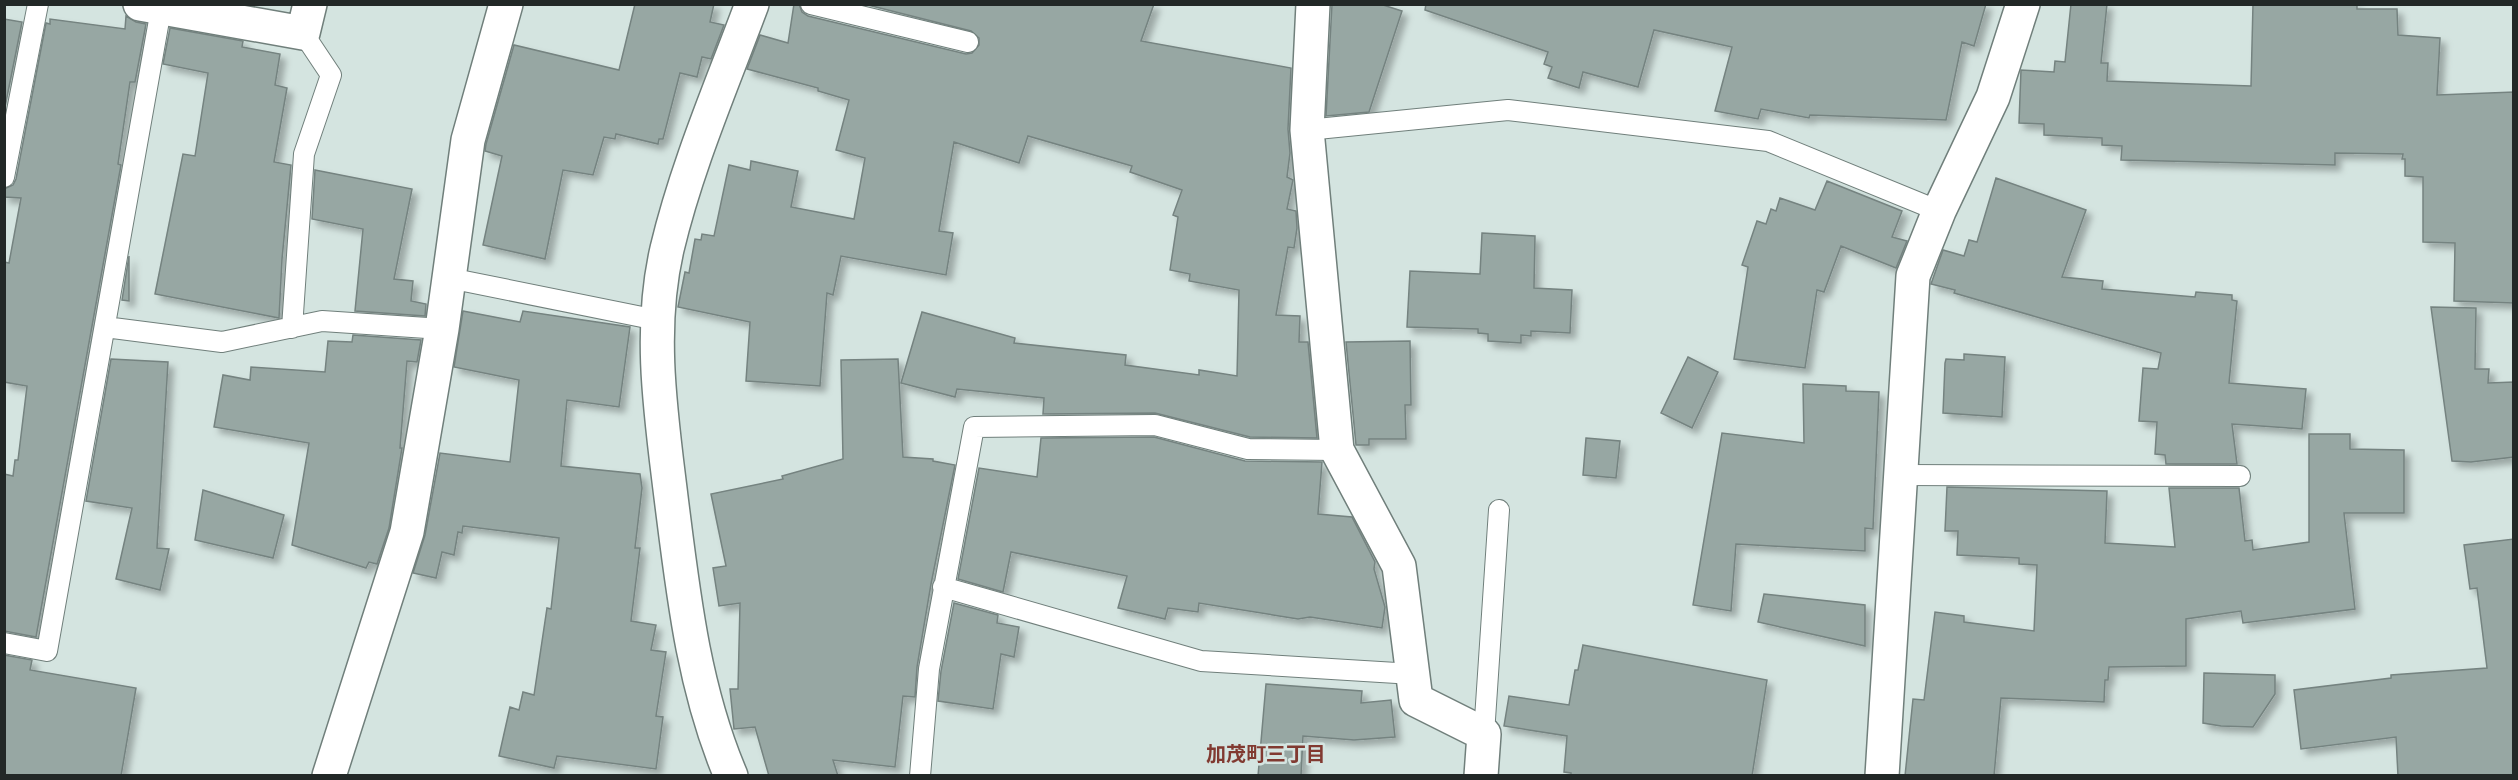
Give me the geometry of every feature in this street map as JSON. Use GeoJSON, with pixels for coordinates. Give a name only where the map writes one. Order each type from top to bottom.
{"type":"FeatureCollection","features":[{"type":"Feature","properties":{"kind":"street"},"geometry":{"type":"LineString","coordinates":[[329,776],[407,532],[442,329],[468,140],[506,4]]}},
{"type":"Feature","properties":{"kind":"street"},"geometry":{"type":"LineString","coordinates":[[731,776],[718,745],[699,678],[681,580],[658,392],[657,320],[667,251],[686,182],[752,4]]}},
{"type":"Feature","properties":{"kind":"street"},"geometry":{"type":"LineString","coordinates":[[1313,4],[1307,130],[1337,450],[1398,566],[1416,700],[1484,734],[1481,776]]}},
{"type":"Feature","properties":{"kind":"street"},"geometry":{"type":"LineString","coordinates":[[1882,776],[1913,276],[1939,211],[1993,97],[2023,4]]}},
{"type":"Feature","properties":{"kind":"street"},"geometry":{"type":"LineString","coordinates":[[150,7],[307,19]]}},
{"type":"Feature","properties":{"kind":"lane"},"geometry":{"type":"LineString","coordinates":[[4,177],[38,4]]}},
{"type":"Feature","properties":{"kind":"lane"},"geometry":{"type":"LineString","coordinates":[[811,4],[968,42]]}},
{"type":"Feature","properties":{"kind":"lane"},"geometry":{"type":"LineString","coordinates":[[4,643],[47,651],[105,327],[150,7]]}},
{"type":"Feature","properties":{"kind":"lane"},"geometry":{"type":"LineString","coordinates":[[292,327],[304,153],[332,75],[307,19]]}},
{"type":"Feature","properties":{"kind":"lane"},"geometry":{"type":"LineString","coordinates":[[1307,130],[1508,110],[1768,141],[1939,211]]}},
{"type":"Feature","properties":{"kind":"lane"},"geometry":{"type":"LineString","coordinates":[[448,278],[657,320]]}},
{"type":"Feature","properties":{"kind":"lane"},"geometry":{"type":"LineString","coordinates":[[105,327],[222,342],[322,321],[442,329]]}},
{"type":"Feature","properties":{"kind":"lane"},"geometry":{"type":"LineString","coordinates":[[920,776],[929,669],[974,427],[1155,425],[1248,449],[1337,450]]}},
{"type":"Feature","properties":{"kind":"lane"},"geometry":{"type":"LineString","coordinates":[[1901,475],[2240,476]]}},
{"type":"Feature","properties":{"kind":"lane"},"geometry":{"type":"LineString","coordinates":[[1484,734],[1499,510]]}},
{"type":"Feature","properties":{"kind":"lane"},"geometry":{"type":"LineString","coordinates":[[943,587],[1201,661],[1413,674]]}},
{"type":"Feature","properties":{"kind":"building"},"geometry":{"type":"Polygon","coordinates":[[[635,4],[714,4],[710,22],[724,25],[711,59],[702,57],[697,77],[680,73],[663,139],[659,139],[658,144],[616,134],[615,139],[604,137],[593,175],[563,170],[545,259],[483,245],[502,156],[485,151],[486,144],[514,45],[619,70],[635,4]]]}},
{"type":"Feature","properties":{"kind":"building"},"geometry":{"type":"Polygon","coordinates":[[[794,4],[799,4],[802,12],[808,16],[966,54],[972,53],[979,45],[979,38],[971,31],[864,4],[1154,4],[1141,41],[1291,68],[1288,129],[1290,153],[1287,177],[1293,180],[1287,209],[1296,211],[1297,228],[1294,248],[1288,247],[1276,315],[1300,316],[1299,342],[1308,342],[1317,438],[1250,437],[1155,413],[1043,414],[1044,398],[957,389],[955,397],[901,383],[922,312],[1015,338],[1014,343],[1126,355],[1125,365],[1199,375],[1199,370],[1237,376],[1239,290],[1189,281],[1190,274],[1170,270],[1178,217],[1173,215],[1182,190],[1130,172],[1132,166],[1028,136],[1019,163],[954,142],[939,231],[953,233],[946,275],[841,256],[833,295],[827,293],[820,386],[746,381],[750,322],[678,307],[685,272],[689,273],[695,239],[701,240],[702,234],[714,236],[729,165],[750,170],[751,161],[798,171],[791,207],[854,219],[865,158],[836,150],[849,100],[818,91],[818,88],[747,69],[760,35],[788,43],[794,4]]]}},
{"type":"Feature","properties":{"kind":"building"},"geometry":{"type":"Polygon","coordinates":[[[1332,4],[1380,4],[1402,11],[1369,112],[1326,116],[1332,4]]]}},
{"type":"Feature","properties":{"kind":"building"},"geometry":{"type":"Polygon","coordinates":[[[1426,4],[1986,4],[1974,46],[1962,42],[1946,120],[1810,115],[1809,118],[1761,109],[1758,119],[1715,111],[1732,47],[1654,30],[1638,87],[1583,72],[1579,88],[1548,78],[1552,67],[1544,64],[1548,52],[1425,10],[1426,4]]]}},
{"type":"Feature","properties":{"kind":"building"},"geometry":{"type":"Polygon","coordinates":[[[2071,4],[2107,4],[2101,63],[2108,63],[2107,81],[2251,86],[2253,4],[2357,4],[2357,9],[2397,9],[2398,35],[2440,38],[2437,95],[2514,92],[2514,303],[2454,301],[2455,243],[2423,242],[2423,177],[2405,176],[2403,154],[2335,153],[2335,165],[2121,160],[2122,146],[2102,145],[2102,138],[2044,135],[2044,124],[2019,123],[2021,70],[2054,72],[2055,61],[2065,62],[2071,4]]]}},
{"type":"Feature","properties":{"kind":"building"},"geometry":{"type":"Polygon","coordinates":[[[126,16],[136,22],[146,24],[135,82],[130,82],[118,164],[121,165],[36,637],[4,631],[4,474],[13,476],[15,460],[18,460],[27,386],[4,382],[4,262],[9,263],[21,198],[4,197],[4,189],[13,185],[16,179],[46,23],[50,24],[50,19],[125,29],[126,16]]]}},
{"type":"Feature","properties":{"kind":"building"},"geometry":{"type":"Polygon","coordinates":[[[4,19],[22,22],[4,112],[4,19]]]}},
{"type":"Feature","properties":{"kind":"building"},"geometry":{"type":"Polygon","coordinates":[[[170,28],[243,41],[242,47],[280,54],[275,85],[287,88],[274,162],[291,165],[279,318],[155,294],[183,154],[195,156],[208,73],[163,64],[170,28]]]}},
{"type":"Feature","properties":{"kind":"building"},"geometry":{"type":"Polygon","coordinates":[[[315,170],[412,189],[394,279],[413,281],[411,301],[426,304],[425,316],[355,311],[363,229],[312,219],[315,170]]]}},
{"type":"Feature","properties":{"kind":"building"},"geometry":{"type":"Polygon","coordinates":[[[1996,178],[2086,210],[2062,277],[2103,281],[2102,289],[2195,297],[2196,292],[2232,295],[2232,300],[2237,301],[2229,383],[2306,389],[2302,429],[2232,424],[2237,464],[2166,464],[2165,455],[2155,454],[2157,422],[2139,421],[2143,368],[2158,369],[2161,353],[1954,293],[1955,290],[1931,284],[1943,250],[1964,256],[1969,240],[1977,242],[1996,178]]]}},
{"type":"Feature","properties":{"kind":"building"},"geometry":{"type":"Polygon","coordinates":[[[1827,181],[1902,211],[1892,237],[1907,241],[1896,268],[1841,246],[1824,292],[1817,290],[1805,368],[1734,359],[1748,267],[1742,265],[1757,221],[1766,224],[1771,209],[1776,211],[1780,198],[1815,210],[1827,181]]]}},
{"type":"Feature","properties":{"kind":"building"},"geometry":{"type":"Polygon","coordinates":[[[1482,233],[1535,236],[1534,288],[1572,290],[1570,333],[1531,331],[1531,336],[1521,335],[1521,343],[1488,341],[1488,334],[1478,333],[1478,329],[1407,327],[1410,271],[1480,274],[1482,233]]]}},
{"type":"Feature","properties":{"kind":"building"},"geometry":{"type":"Polygon","coordinates":[[[129,256],[129,301],[122,300],[129,256]]]}},
{"type":"Feature","properties":{"kind":"building"},"geometry":{"type":"Polygon","coordinates":[[[2431,307],[2476,308],[2475,369],[2489,369],[2488,383],[2514,382],[2514,457],[2471,462],[2452,461],[2431,307]]]}},
{"type":"Feature","properties":{"kind":"building"},"geometry":{"type":"Polygon","coordinates":[[[463,311],[520,322],[523,311],[630,327],[619,407],[567,400],[561,466],[640,474],[642,488],[635,548],[640,548],[631,621],[656,625],[651,650],[666,652],[656,716],[663,717],[656,769],[557,756],[554,768],[499,756],[510,707],[519,710],[523,692],[534,695],[547,608],[551,609],[559,538],[463,526],[462,533],[458,532],[454,555],[442,552],[436,578],[413,573],[425,535],[440,453],[510,462],[519,380],[454,367],[463,311]]]}},
{"type":"Feature","properties":{"kind":"building"},"geometry":{"type":"Polygon","coordinates":[[[353,335],[421,340],[417,362],[407,361],[400,448],[402,448],[389,528],[377,564],[369,562],[366,568],[292,545],[309,443],[214,427],[223,375],[250,380],[251,367],[325,372],[328,341],[352,342],[353,335]]]}},
{"type":"Feature","properties":{"kind":"building"},"geometry":{"type":"Polygon","coordinates":[[[1410,341],[1411,405],[1405,405],[1406,439],[1369,439],[1369,445],[1356,445],[1346,342],[1410,341]]]}},
{"type":"Feature","properties":{"kind":"building"},"geometry":{"type":"Polygon","coordinates":[[[1964,354],[2005,357],[2002,417],[1943,413],[1946,359],[1964,360],[1964,354]]]}},
{"type":"Feature","properties":{"kind":"building"},"geometry":{"type":"Polygon","coordinates":[[[1688,357],[1718,372],[1692,428],[1661,413],[1688,357]]]}},
{"type":"Feature","properties":{"kind":"building"},"geometry":{"type":"Polygon","coordinates":[[[111,359],[168,362],[157,548],[169,549],[160,590],[116,579],[132,508],[86,501],[111,359]]]}},
{"type":"Feature","properties":{"kind":"building"},"geometry":{"type":"Polygon","coordinates":[[[898,359],[903,457],[933,459],[933,461],[955,465],[931,584],[917,667],[915,697],[903,696],[895,767],[833,760],[838,776],[769,776],[755,727],[734,729],[730,689],[738,689],[740,603],[719,606],[713,568],[726,566],[711,494],[783,479],[782,476],[843,459],[841,360],[898,359]]]}},
{"type":"Feature","properties":{"kind":"building"},"geometry":{"type":"Polygon","coordinates":[[[1803,384],[1846,386],[1846,391],[1879,392],[1873,529],[1865,528],[1865,551],[1736,544],[1731,611],[1693,605],[1722,433],[1804,443],[1803,384]]]}},
{"type":"Feature","properties":{"kind":"building"},"geometry":{"type":"Polygon","coordinates":[[[2309,434],[2350,434],[2350,449],[2404,450],[2404,513],[2344,513],[2355,609],[2243,623],[2241,611],[2186,619],[2186,666],[2109,667],[2108,680],[2105,680],[2104,702],[2001,698],[1994,776],[1905,776],[1913,699],[1924,700],[1935,612],[1964,616],[1964,622],[2034,631],[2037,565],[2019,564],[2019,558],[1957,555],[1958,531],[1945,531],[1947,487],[2107,491],[2105,543],[2175,547],[2169,488],[2239,488],[2245,541],[2252,540],[2253,550],[2309,542],[2309,434]]]}},
{"type":"Feature","properties":{"kind":"building"},"geometry":{"type":"Polygon","coordinates":[[[1154,437],[1245,461],[1322,462],[1318,514],[1352,517],[1375,562],[1374,569],[1385,607],[1382,628],[1310,617],[1298,619],[1199,603],[1198,612],[1168,608],[1165,619],[1118,608],[1127,576],[1011,552],[1003,592],[958,579],[979,468],[1037,477],[1041,438],[1154,437]]]}},
{"type":"Feature","properties":{"kind":"building"},"geometry":{"type":"Polygon","coordinates":[[[1586,438],[1620,441],[1616,478],[1583,475],[1586,438]]]}},
{"type":"Feature","properties":{"kind":"building"},"geometry":{"type":"Polygon","coordinates":[[[203,490],[284,515],[273,558],[195,540],[203,490]]]}},
{"type":"Feature","properties":{"kind":"building"},"geometry":{"type":"Polygon","coordinates":[[[2514,539],[2514,776],[2398,776],[2396,737],[2301,749],[2294,690],[2391,678],[2391,675],[2487,668],[2477,588],[2470,589],[2464,545],[2514,539]]]}},
{"type":"Feature","properties":{"kind":"building"},"geometry":{"type":"Polygon","coordinates":[[[1764,594],[1865,605],[1865,646],[1758,622],[1764,594]]]}},
{"type":"Feature","properties":{"kind":"building"},"geometry":{"type":"Polygon","coordinates":[[[954,603],[998,615],[997,623],[1019,627],[1014,657],[1001,654],[993,709],[938,701],[941,671],[954,603]]]}},
{"type":"Feature","properties":{"kind":"building"},"geometry":{"type":"Polygon","coordinates":[[[1583,645],[1767,680],[1752,776],[1571,776],[1571,773],[1564,772],[1567,736],[1504,726],[1509,696],[1569,705],[1575,670],[1578,670],[1583,645]]]}},
{"type":"Feature","properties":{"kind":"building"},"geometry":{"type":"Polygon","coordinates":[[[4,655],[32,660],[30,670],[136,688],[121,776],[4,776],[4,655]]]}},
{"type":"Feature","properties":{"kind":"building"},"geometry":{"type":"Polygon","coordinates":[[[2204,673],[2275,675],[2275,694],[2253,727],[2203,723],[2204,673]]]}},
{"type":"Feature","properties":{"kind":"building"},"geometry":{"type":"Polygon","coordinates":[[[1266,684],[1362,691],[1361,703],[1391,700],[1395,737],[1354,740],[1303,736],[1301,776],[1258,776],[1266,684]]]}},
{"type":"Feature","properties":{"kind":"district","name":"加茂町三丁目"},"geometry":{"type":"Point","coordinates":[1266,754]}}]}
